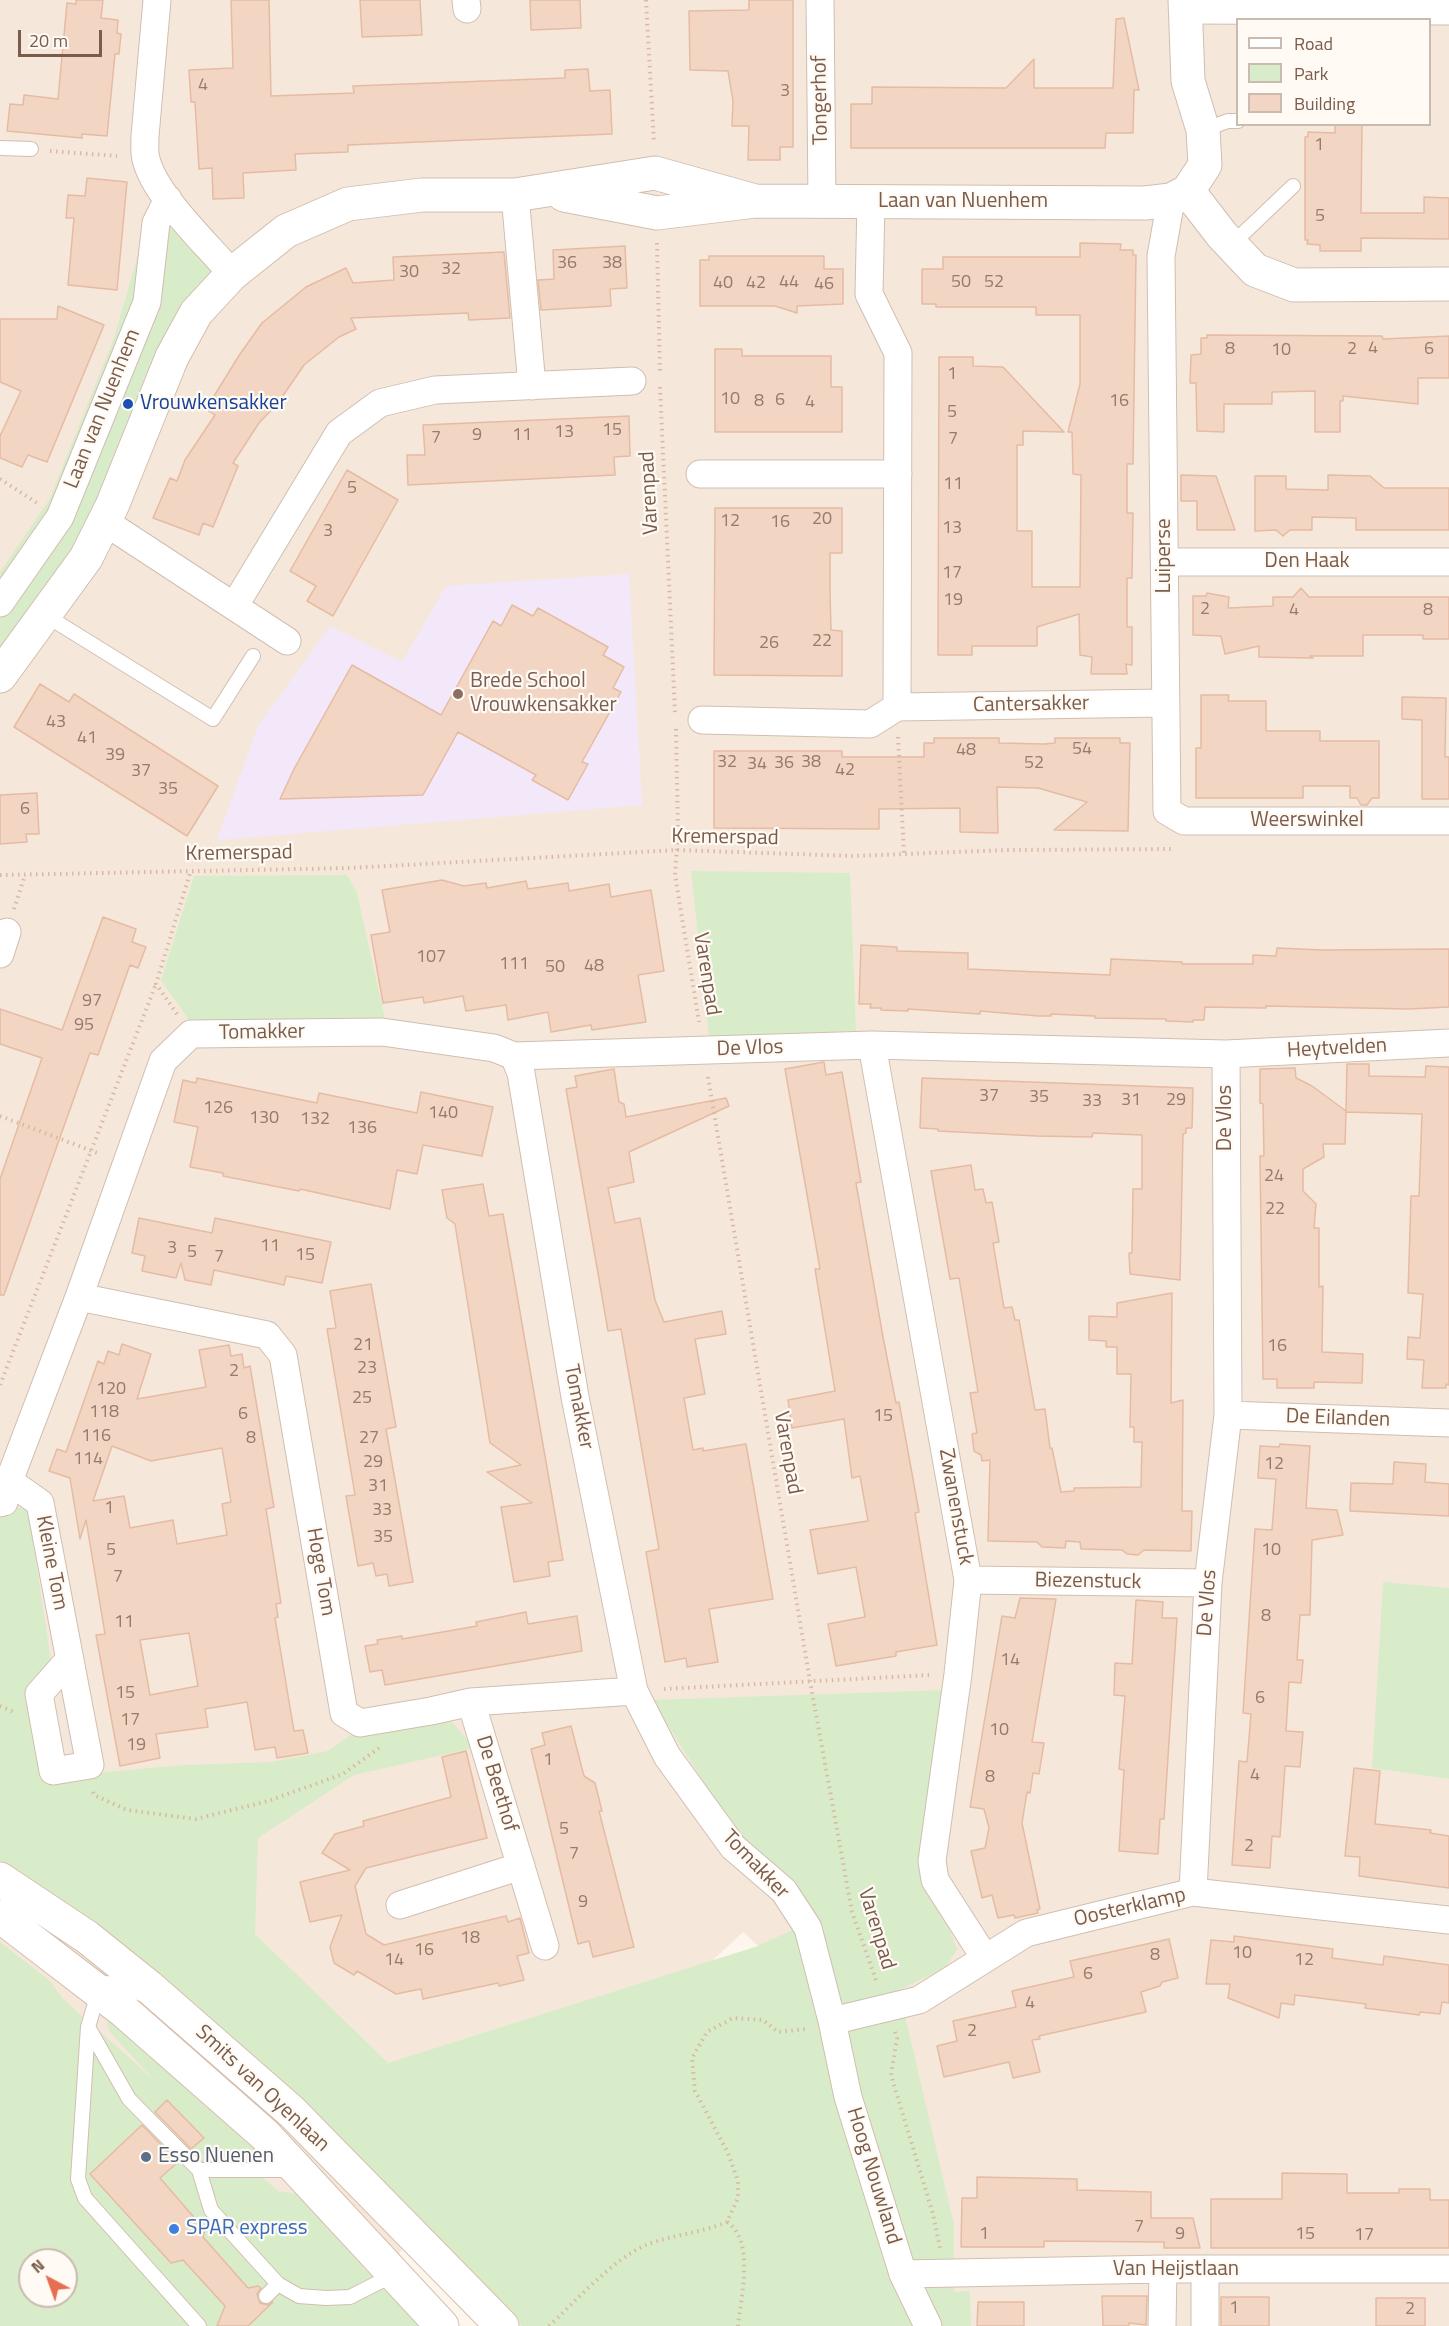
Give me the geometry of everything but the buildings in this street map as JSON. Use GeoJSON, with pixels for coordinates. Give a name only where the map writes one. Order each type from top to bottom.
{"type":"FeatureCollection","features":[{"type":"Feature","properties":{"kind":"street"},"geometry":{"type":"LineString","coordinates":[[157,0],[145,136],[146,158],[154,180],[168,199],[232,274]]}},
{"type":"Feature","properties":{"kind":"street","name":"Tongerhof"},"geometry":{"type":"LineString","coordinates":[[820,0],[822,201]]}},
{"type":"Feature","properties":{"kind":"street"},"geometry":{"type":"LineString","coordinates":[[1449,11],[1185,5],[1188,81],[1203,130],[1205,165],[1180,196],[1255,270],[1294,285],[1449,284]]}},
{"type":"Feature","properties":{"kind":"street","name":"Laan van Nuenhem"},"geometry":{"type":"LineString","coordinates":[[0,675],[86,558],[105,522],[172,357],[196,313],[232,274],[286,231],[348,204],[422,195],[530,193],[655,173],[755,201]]}},
{"type":"Feature","properties":{"kind":"street"},"geometry":{"type":"LineString","coordinates":[[530,193],[532,386]]}},
{"type":"Feature","properties":{"kind":"street","name":"Laan van Nuenhem"},"geometry":{"type":"LineString","coordinates":[[530,193],[657,213],[755,201],[1145,203],[1180,196]]}},
{"type":"Feature","properties":{"kind":"street","name":"Luiperse"},"geometry":{"type":"LineString","coordinates":[[1167,811],[1161,256],[1180,196]]}},
{"type":"Feature","properties":{"kind":"street","name":"Laan van Nuenhem"},"geometry":{"type":"LineString","coordinates":[[0,603],[60,517],[147,302],[156,223],[168,199]]}},
{"type":"Feature","properties":{"kind":"street"},"geometry":{"type":"LineString","coordinates":[[702,720],[870,724],[897,706],[898,353],[869,294],[871,201]]}},
{"type":"Feature","properties":{"kind":"street"},"geometry":{"type":"LineString","coordinates":[[235,605],[339,433],[380,403],[435,390],[632,381]]}},
{"type":"Feature","properties":{"kind":"street"},"geometry":{"type":"LineString","coordinates":[[700,474],[898,474]]}},
{"type":"Feature","properties":{"kind":"street"},"geometry":{"type":"LineString","coordinates":[[105,522],[235,605],[286,641]]}},
{"type":"Feature","properties":{"kind":"street","name":"Den Haak"},"geometry":{"type":"LineString","coordinates":[[1166,562],[1449,562]]}},
{"type":"Feature","properties":{"kind":"street","name":"Cantersakker"},"geometry":{"type":"LineString","coordinates":[[897,706],[1165,703]]}},
{"type":"Feature","properties":{"kind":"street","name":"Weerswinkel"},"geometry":{"type":"LineString","coordinates":[[1167,811],[1184,821],[1449,821]]}},
{"type":"Feature","properties":{"kind":"street","name":"Tomakker"},"geometry":{"type":"LineString","coordinates":[[4,1492],[79,1297],[163,1061],[191,1034],[382,1032],[494,1048],[514,1056],[521,1074],[575,1397],[634,1691],[667,1756],[733,1847],[784,1891],[808,1928],[832,2021]]}},
{"type":"Feature","properties":{"kind":"street","name":"Heytvelden"},"geometry":{"type":"LineString","coordinates":[[1226,1054],[1449,1044]]}},
{"type":"Feature","properties":{"kind":"street","name":"De Vlos"},"geometry":{"type":"LineString","coordinates":[[514,1056],[872,1045],[1226,1054],[1227,1415],[1208,1583],[1193,1892]]}},
{"type":"Feature","properties":{"kind":"street","name":"Zwanenstuck"},"geometry":{"type":"LineString","coordinates":[[872,1045],[968,1580],[958,1674],[932,1861],[935,1880],[986,1958]]}},
{"type":"Feature","properties":{"kind":"street","name":"Hoge Tom"},"geometry":{"type":"LineString","coordinates":[[79,1297],[267,1335],[283,1355],[344,1713],[360,1723],[471,1702],[634,1691]]}},
{"type":"Feature","properties":{"kind":"street","name":"De Eilanden"},"geometry":{"type":"LineString","coordinates":[[1227,1415],[1449,1423]]}},
{"type":"Feature","properties":{"kind":"street","name":"Kleine Tom"},"geometry":{"type":"LineString","coordinates":[[4,1492],[40,1503],[90,1766]]}},
{"type":"Feature","properties":{"kind":"street","name":"Biezenstuck"},"geometry":{"type":"LineString","coordinates":[[968,1580],[1208,1583]]}},
{"type":"Feature","properties":{"kind":"street"},"geometry":{"type":"LineString","coordinates":[[69,1660],[39,1694],[53,1771],[90,1766]]}},
{"type":"Feature","properties":{"kind":"street","name":"De Beethof"},"geometry":{"type":"LineString","coordinates":[[471,1702],[545,1946]]}},
{"type":"Feature","properties":{"kind":"street"},"geometry":{"type":"LineString","coordinates":[[400,1905],[520,1866]]}},
{"type":"Feature","properties":{"kind":"street","name":"Smits van Oyenlaan"},"geometry":{"type":"LineString","coordinates":[[0,1879],[87,1937],[148,1986],[292,2112],[502,2326]]}},
{"type":"Feature","properties":{"kind":"street","name":"Oosterklamp"},"geometry":{"type":"LineString","coordinates":[[832,2021],[919,2000],[1026,1933],[1193,1892],[1449,1920]]}},
{"type":"Feature","properties":{"kind":"street","name":"Smits van Oyenlaan"},"geometry":{"type":"LineString","coordinates":[[0,1916],[99,1990],[265,2135],[442,2326]]}},
{"type":"Feature","properties":{"kind":"street","name":"Hoog Nouwland"},"geometry":{"type":"LineString","coordinates":[[832,2021],[848,2097],[903,2274],[928,2326]]}},
{"type":"Feature","properties":{"kind":"street"},"geometry":{"type":"LineString","coordinates":[[1162,2326],[1163,2269]]}},
{"type":"Feature","properties":{"kind":"street","name":"Van Heijstlaan"},"geometry":{"type":"LineString","coordinates":[[903,2274],[1163,2269],[1449,2270]]}},
{"type":"Feature","properties":{"kind":"street"},"geometry":{"type":"LineString","coordinates":[[1205,2270],[1205,2326]]}},
{"type":"Feature","properties":{"kind":"lane"},"geometry":{"type":"LineString","coordinates":[[1203,130],[1228,121],[1236,121]]}},
{"type":"Feature","properties":{"kind":"lane"},"geometry":{"type":"LineString","coordinates":[[0,148],[31,149]]}},
{"type":"Feature","properties":{"kind":"lane"},"geometry":{"type":"LineString","coordinates":[[1231,245],[1293,186]]}},
{"type":"Feature","properties":{"kind":"lane"},"geometry":{"type":"LineString","coordinates":[[45,615],[213,719],[253,656]]}},
{"type":"Feature","properties":{"kind":"lane"},"geometry":{"type":"LineString","coordinates":[[166,2002],[107,1983],[99,1990],[88,2027],[78,2179],[85,2198],[199,2326]]}},
{"type":"Feature","properties":{"kind":"lane"},"geometry":{"type":"LineString","coordinates":[[88,2027],[129,2099],[200,2170],[211,2210],[278,2284],[299,2296],[350,2297],[395,2274]]}},
{"type":"Feature","properties":{"kind":"lane"},"geometry":{"type":"LineString","coordinates":[[200,2170],[298,2170]]}},
{"type":"Feature","properties":{"kind":"lane"},"geometry":{"type":"LineString","coordinates":[[266,2296],[278,2284]]}},
{"type":"Feature","properties":{"kind":"path"},"geometry":{"type":"LineString","coordinates":[[646,0],[655,173]]}},
{"type":"Feature","properties":{"kind":"path"},"geometry":{"type":"LineString","coordinates":[[31,149],[146,158]]}},
{"type":"Feature","properties":{"kind":"path","name":"Varenpad"},"geometry":{"type":"LineString","coordinates":[[657,213],[660,380],[675,720],[678,833],[675,875],[810,1681],[852,1912],[897,2038],[891,2075],[933,2214],[944,2273]]}},
{"type":"Feature","properties":{"kind":"path"},"geometry":{"type":"LineString","coordinates":[[0,479],[60,517]]}},
{"type":"Feature","properties":{"kind":"path"},"geometry":{"type":"LineString","coordinates":[[897,706],[904,854]]}},
{"type":"Feature","properties":{"kind":"path","name":"Kremerspad"},"geometry":{"type":"LineString","coordinates":[[0,875],[350,868],[676,850],[853,856],[1007,850],[1178,849]]}},
{"type":"Feature","properties":{"kind":"path"},"geometry":{"type":"LineString","coordinates":[[0,1385],[156,984],[191,870]]}},
{"type":"Feature","properties":{"kind":"path"},"geometry":{"type":"LineString","coordinates":[[3,943],[25,875]]}},
{"type":"Feature","properties":{"kind":"path","name":"Tomakker"},"geometry":{"type":"LineString","coordinates":[[156,984],[191,1034]]}},
{"type":"Feature","properties":{"kind":"path"},"geometry":{"type":"LineString","coordinates":[[0,1116],[91,1151],[127,1162]]}},
{"type":"Feature","properties":{"kind":"path"},"geometry":{"type":"LineString","coordinates":[[634,1691],[958,1674]]}},
{"type":"Feature","properties":{"kind":"path"},"geometry":{"type":"LineString","coordinates":[[90,1766],[94,1795],[127,1810],[196,1819],[268,1801],[343,1774],[387,1743]]}},
{"type":"Feature","properties":{"kind":"path"},"geometry":{"type":"LineString","coordinates":[[549,2326],[629,2255],[646,2245],[710,2229],[727,2222],[738,2198],[738,2181],[728,2153],[695,2091],[692,2058],[707,2032],[733,2018],[763,2020],[778,2032],[788,2033],[832,2021]]}},
{"type":"Feature","properties":{"kind":"path"},"geometry":{"type":"LineString","coordinates":[[727,2222],[735,2228],[745,2255],[738,2326]]}},
{"type":"Feature","properties":{"kind":"shaded area"},"geometry":{"type":"Polygon","coordinates":[[[0,0],[1449,0],[1449,2326],[948,2326],[758,1946],[743,1932],[338,2310],[0,2326],[0,0]]]}},
{"type":"Feature","properties":{"kind":"shaded area","name":"Brede School Vrouwkensakker"},"geometry":{"type":"Polygon","coordinates":[[[629,574],[642,805],[217,840],[258,726],[330,626],[402,662],[446,586],[629,574]]]}},
{"type":"Feature","properties":{"kind":"green space"},"geometry":{"type":"Polygon","coordinates":[[[160,179],[228,262],[84,548],[0,665],[0,572],[49,500],[113,341],[160,179]]]}},
{"type":"Feature","properties":{"kind":"green space"},"geometry":{"type":"Polygon","coordinates":[[[691,871],[850,873],[856,1031],[709,1036],[691,871]]]}},
{"type":"Feature","properties":{"kind":"green space"},"geometry":{"type":"Polygon","coordinates":[[[347,875],[357,893],[387,1028],[196,1030],[161,980],[194,876],[347,875]]]}},
{"type":"Feature","properties":{"kind":"green space"},"geometry":{"type":"Polygon","coordinates":[[[12,1507],[28,1509],[51,1661],[48,1777],[185,1765],[271,1762],[328,1751],[355,1732],[452,1722],[474,1748],[354,1775],[258,1838],[255,1934],[388,2063],[758,1946],[818,1918],[727,1819],[652,1700],[945,1690],[946,1920],[957,1949],[945,1968],[899,1990],[954,2225],[954,2292],[970,2291],[971,2326],[521,2326],[383,2191],[0,1863],[0,1513],[12,1507]]]}},
{"type":"Feature","properties":{"kind":"green space"},"geometry":{"type":"Polygon","coordinates":[[[1383,1582],[1449,1588],[1449,1779],[1372,1768],[1383,1582]]]}},
{"type":"Feature","properties":{"kind":"green space"},"geometry":{"type":"Polygon","coordinates":[[[0,1942],[49,1980],[63,1999],[154,2080],[110,2032],[107,2024],[112,2014],[262,2149],[257,2153],[238,2156],[278,2191],[304,2195],[363,2264],[362,2267],[428,2326],[0,2326],[0,1942]]]}},
{"type":"Feature","properties":{"kind":"place","name":"Vrouwkensakker"},"geometry":{"type":"Point","coordinates":[128,404]}},
{"type":"Feature","properties":{"kind":"place","name":"Brede School Vrouwkensakker"},"geometry":{"type":"Point","coordinates":[458,694]}},
{"type":"Feature","properties":{"kind":"place","name":"Esso Nuenen"},"geometry":{"type":"Point","coordinates":[146,2157]}},
{"type":"Feature","properties":{"kind":"place","name":"SPAR express"},"geometry":{"type":"Point","coordinates":[174,2229]}}]}
